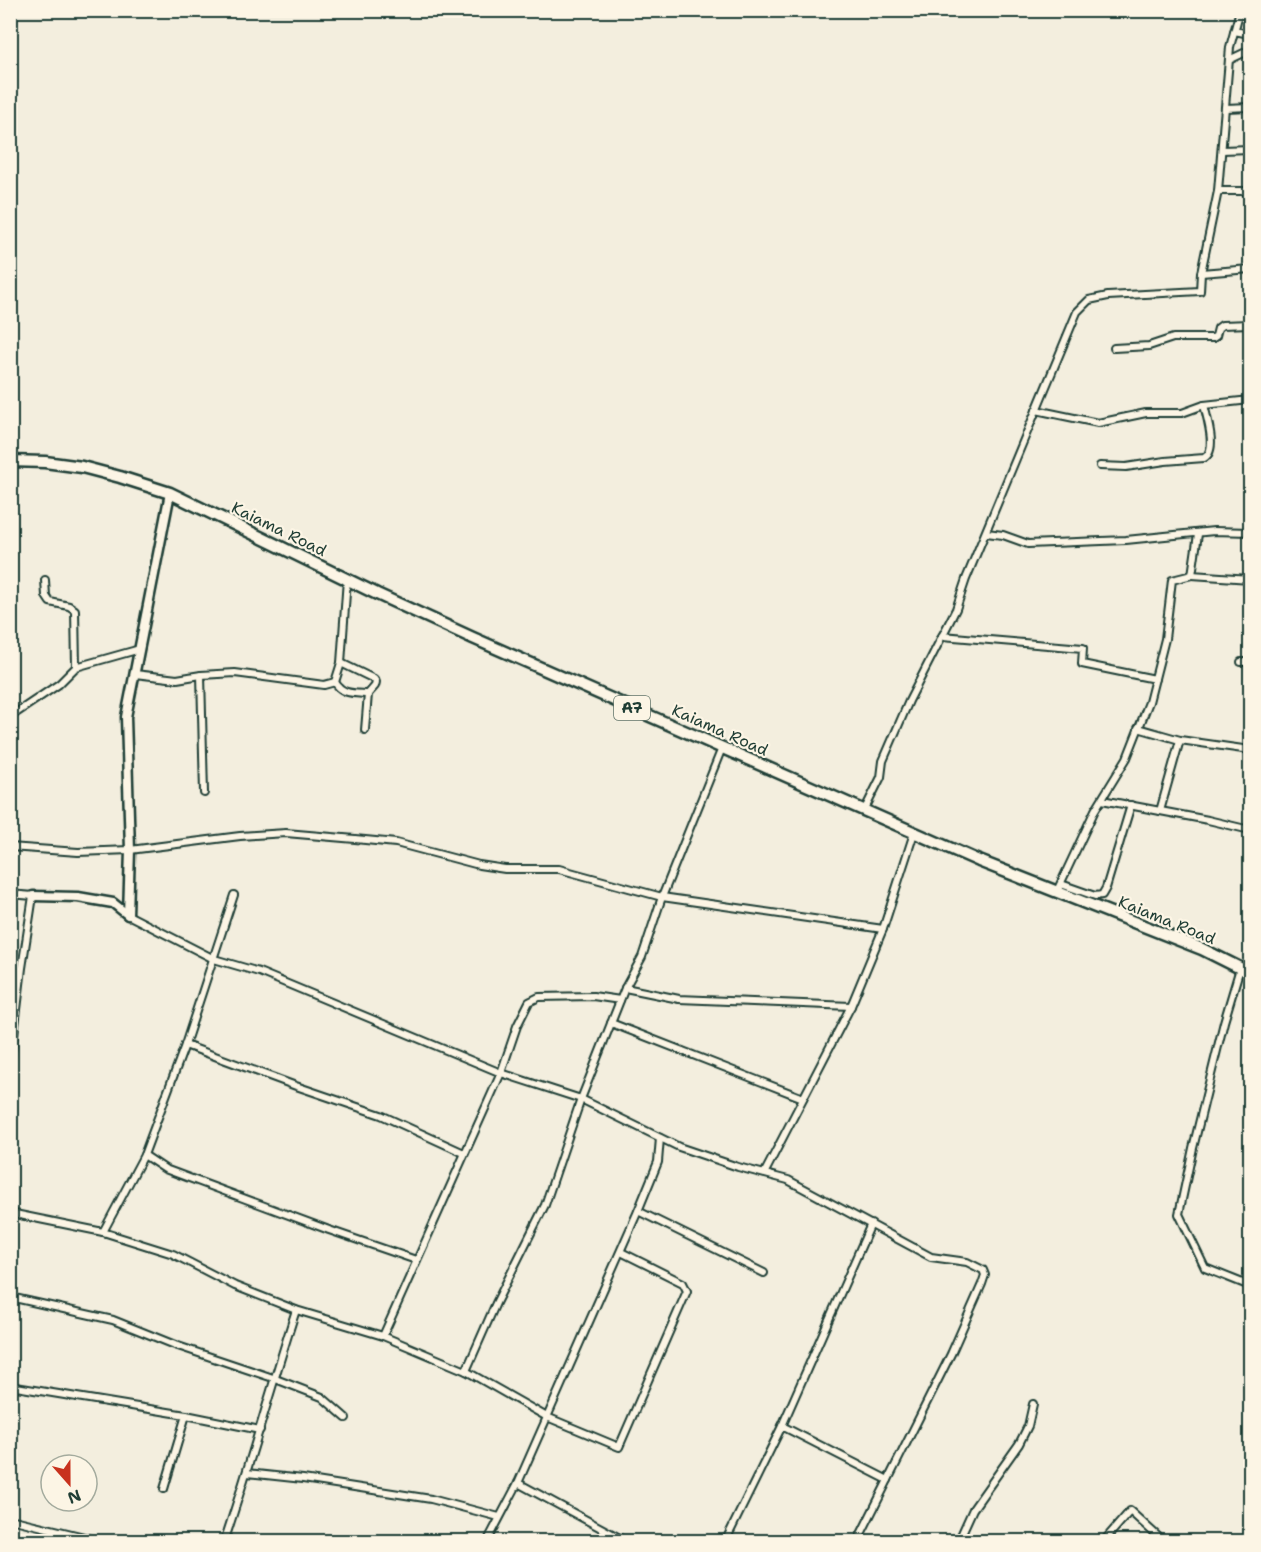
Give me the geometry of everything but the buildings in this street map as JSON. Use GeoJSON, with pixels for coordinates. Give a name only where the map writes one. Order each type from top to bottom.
{"type":"FeatureCollection","features":[{"type":"Feature","properties":{"kind":"highway","name":"Kaiama Road"},"geometry":{"type":"LineString","coordinates":[[10,461],[45,462],[82,467],[170,493],[462,633],[979,861],[1059,888],[1202,949],[1245,970]]}},
{"type":"Feature","properties":{"kind":"street"},"geometry":{"type":"LineString","coordinates":[[865,809],[881,777],[883,761],[909,701],[956,609],[966,579],[1077,312],[1089,300],[1108,296],[1200,291],[1201,273],[1218,190],[1228,60],[1240,10]]}},
{"type":"Feature","properties":{"kind":"street"},"geometry":{"type":"LineString","coordinates":[[1234,31],[1251,33]]}},
{"type":"Feature","properties":{"kind":"street"},"geometry":{"type":"LineString","coordinates":[[1228,60],[1251,50]]}},
{"type":"Feature","properties":{"kind":"street"},"geometry":{"type":"LineString","coordinates":[[1225,108],[1251,107]]}},
{"type":"Feature","properties":{"kind":"street"},"geometry":{"type":"LineString","coordinates":[[1222,150],[1251,149]]}},
{"type":"Feature","properties":{"kind":"street"},"geometry":{"type":"LineString","coordinates":[[1218,190],[1251,191]]}},
{"type":"Feature","properties":{"kind":"street"},"geometry":{"type":"LineString","coordinates":[[1201,273],[1251,269]]}},
{"type":"Feature","properties":{"kind":"street"},"geometry":{"type":"LineString","coordinates":[[1114,348],[1149,346],[1173,338],[1213,338],[1222,325],[1251,324]]}},
{"type":"Feature","properties":{"kind":"street"},"geometry":{"type":"LineString","coordinates":[[1036,410],[1098,423],[1146,412],[1182,413],[1204,405],[1251,400]]}},
{"type":"Feature","properties":{"kind":"street"},"geometry":{"type":"LineString","coordinates":[[1100,466],[1126,467],[1204,458],[1212,450],[1209,422],[1204,405]]}},
{"type":"Feature","properties":{"kind":"street"},"geometry":{"type":"LineString","coordinates":[[128,915],[130,850],[126,717],[170,493]]}},
{"type":"Feature","properties":{"kind":"street"},"geometry":{"type":"LineString","coordinates":[[986,533],[1003,534],[1028,544],[1198,534],[1214,531],[1251,532]]}},
{"type":"Feature","properties":{"kind":"street"},"geometry":{"type":"LineString","coordinates":[[1192,575],[1198,534]]}},
{"type":"Feature","properties":{"kind":"street"},"geometry":{"type":"LineString","coordinates":[[1131,805],[1102,895],[1095,896],[1059,888],[1102,800],[1127,758],[1155,679],[1164,639],[1172,580],[1192,575],[1251,579]]}},
{"type":"Feature","properties":{"kind":"street"},"geometry":{"type":"LineString","coordinates":[[348,579],[341,663],[335,682],[338,688],[345,692],[368,694]]}},
{"type":"Feature","properties":{"kind":"street"},"geometry":{"type":"LineString","coordinates":[[45,580],[45,596],[50,602],[69,606],[75,610],[76,666]]}},
{"type":"Feature","properties":{"kind":"street"},"geometry":{"type":"LineString","coordinates":[[942,636],[1083,648],[1082,664],[1155,679]]}},
{"type":"Feature","properties":{"kind":"street"},"geometry":{"type":"LineString","coordinates":[[10,717],[59,684],[76,666],[140,649]]}},
{"type":"Feature","properties":{"kind":"street"},"geometry":{"type":"LineString","coordinates":[[1241,662],[1251,662]]}},
{"type":"Feature","properties":{"kind":"street"},"geometry":{"type":"LineString","coordinates":[[341,663],[374,679],[375,686],[368,694],[365,730]]}},
{"type":"Feature","properties":{"kind":"street"},"geometry":{"type":"LineString","coordinates":[[135,674],[177,679],[201,675],[235,674],[324,685],[335,682]]}},
{"type":"Feature","properties":{"kind":"street"},"geometry":{"type":"LineString","coordinates":[[201,675],[204,793]]}},
{"type":"Feature","properties":{"kind":"street"},"geometry":{"type":"LineString","coordinates":[[1138,728],[1180,740],[1251,750]]}},
{"type":"Feature","properties":{"kind":"street"},"geometry":{"type":"LineString","coordinates":[[1160,811],[1180,740]]}},
{"type":"Feature","properties":{"kind":"street"},"geometry":{"type":"LineString","coordinates":[[466,1371],[545,1204],[581,1099],[625,988],[642,957],[662,897],[722,748]]}},
{"type":"Feature","properties":{"kind":"street"},"geometry":{"type":"LineString","coordinates":[[1102,800],[1251,830]]}},
{"type":"Feature","properties":{"kind":"street"},"geometry":{"type":"LineString","coordinates":[[10,847],[78,852],[130,850],[240,836],[286,833],[396,843],[478,865],[505,869],[559,869],[662,897],[884,929]]}},
{"type":"Feature","properties":{"kind":"street"},"geometry":{"type":"LineString","coordinates":[[765,1172],[851,1006],[884,929],[914,833]]}},
{"type":"Feature","properties":{"kind":"street"},"geometry":{"type":"LineString","coordinates":[[10,894],[78,897],[113,903],[128,915],[214,959],[259,972],[501,1073],[581,1099],[660,1138],[699,1154],[788,1180],[931,1257],[978,1266],[985,1275],[951,1354],[857,1542]]}},
{"type":"Feature","properties":{"kind":"street"},"geometry":{"type":"LineString","coordinates":[[10,1068],[14,1012],[33,896]]}},
{"type":"Feature","properties":{"kind":"street"},"geometry":{"type":"LineString","coordinates":[[103,1232],[144,1155],[185,1045],[234,896]]}},
{"type":"Feature","properties":{"kind":"street"},"geometry":{"type":"LineString","coordinates":[[1245,970],[1201,1114],[1179,1214],[1205,1268],[1251,1286]]}},
{"type":"Feature","properties":{"kind":"street"},"geometry":{"type":"LineString","coordinates":[[625,988],[679,999],[851,1006]]}},
{"type":"Feature","properties":{"kind":"street"},"geometry":{"type":"LineString","coordinates":[[383,1336],[501,1073],[517,1026],[529,1002],[539,997],[593,996],[620,1000]]}},
{"type":"Feature","properties":{"kind":"street"},"geometry":{"type":"LineString","coordinates":[[611,1023],[804,1098]]}},
{"type":"Feature","properties":{"kind":"street"},"geometry":{"type":"LineString","coordinates":[[185,1045],[381,1115],[464,1153]]}},
{"type":"Feature","properties":{"kind":"street"},"geometry":{"type":"LineString","coordinates":[[488,1542],[519,1483],[621,1252],[658,1162],[660,1138]]}},
{"type":"Feature","properties":{"kind":"street"},"geometry":{"type":"LineString","coordinates":[[144,1155],[165,1169],[416,1260]]}},
{"type":"Feature","properties":{"kind":"street"},"geometry":{"type":"LineString","coordinates":[[638,1211],[764,1273]]}},
{"type":"Feature","properties":{"kind":"street"},"geometry":{"type":"LineString","coordinates":[[10,1213],[103,1232],[173,1254],[235,1286],[296,1310],[383,1336],[466,1371],[547,1418],[619,1447],[687,1291],[683,1283],[621,1252]]}},
{"type":"Feature","properties":{"kind":"street"},"geometry":{"type":"LineString","coordinates":[[725,1542],[782,1425],[872,1224]]}},
{"type":"Feature","properties":{"kind":"street"},"geometry":{"type":"LineString","coordinates":[[10,1297],[113,1320],[175,1345],[322,1397],[346,1418]]}},
{"type":"Feature","properties":{"kind":"street"},"geometry":{"type":"LineString","coordinates":[[224,1542],[260,1430],[273,1378],[296,1310]]}},
{"type":"Feature","properties":{"kind":"street"},"geometry":{"type":"LineString","coordinates":[[10,1386],[186,1415],[260,1430]]}},
{"type":"Feature","properties":{"kind":"street"},"geometry":{"type":"LineString","coordinates":[[958,1542],[973,1509],[1020,1444],[1028,1426],[1033,1404]]}},
{"type":"Feature","properties":{"kind":"street"},"geometry":{"type":"LineString","coordinates":[[164,1489],[186,1415]]}},
{"type":"Feature","properties":{"kind":"street"},"geometry":{"type":"LineString","coordinates":[[782,1425],[888,1480]]}},
{"type":"Feature","properties":{"kind":"street"},"geometry":{"type":"LineString","coordinates":[[247,1473],[303,1479],[431,1499],[500,1517]]}},
{"type":"Feature","properties":{"kind":"street"},"geometry":{"type":"LineString","coordinates":[[519,1483],[627,1542]]}},
{"type":"Feature","properties":{"kind":"street"},"geometry":{"type":"LineString","coordinates":[[1103,1542],[1130,1511],[1164,1542]]}},
{"type":"Feature","properties":{"kind":"street"},"geometry":{"type":"LineString","coordinates":[[10,1519],[105,1542]]}}]}
